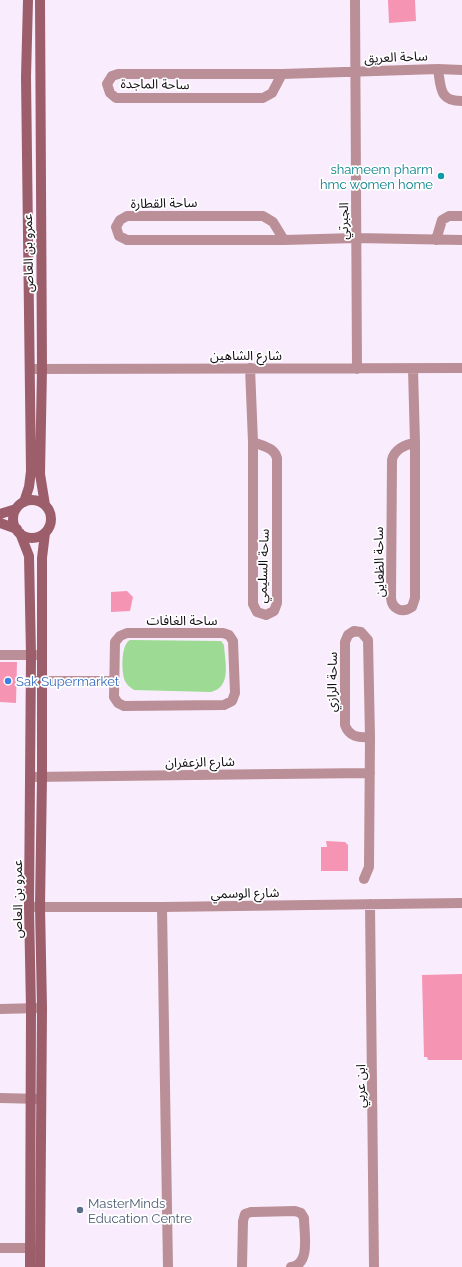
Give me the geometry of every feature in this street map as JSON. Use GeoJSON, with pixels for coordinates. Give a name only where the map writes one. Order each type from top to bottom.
{"type":"FeatureCollection","features":[{"type":"Feature","properties":{"kind":"street","name":"عمرو بن العاص"},"geometry":{"type":"LineString","coordinates":[[24,502],[30,479],[31,369],[26,77],[28,0]]}},
{"type":"Feature","properties":{"kind":"street","name":"عمرو بن العاص"},"geometry":{"type":"LineString","coordinates":[[40,0],[42,368],[40,474],[45,505]]}},
{"type":"Feature","properties":{"kind":"street","name":"الجبرتي"},"geometry":{"type":"LineString","coordinates":[[355,0],[357,369]]}},
{"type":"Feature","properties":{"kind":"street","name":"ساحة العريق"},"geometry":{"type":"LineString","coordinates":[[356,72],[438,69],[462,70]]}},
{"type":"Feature","properties":{"kind":"street","name":"ساحة العريق"},"geometry":{"type":"LineString","coordinates":[[438,69],[443,94],[450,100],[462,101]]}},
{"type":"Feature","properties":{"kind":"street","name":"ساحة الماجدة"},"geometry":{"type":"LineString","coordinates":[[282,74],[272,93],[263,98],[119,98],[111,95],[108,88],[110,79],[118,74],[282,74],[356,72]]}},
{"type":"Feature","properties":{"kind":"street","name":"ساحة القطارة"},"geometry":{"type":"LineString","coordinates":[[284,240],[273,222],[263,216],[127,216],[120,220],[116,227],[119,236],[127,240],[284,240],[356,238],[462,240]]}},
{"type":"Feature","properties":{"kind":"street"},"geometry":{"type":"LineString","coordinates":[[436,240],[442,220],[449,216],[462,216]]}},
{"type":"Feature","properties":{"kind":"street","name":"ساحة السليمي"},"geometry":{"type":"LineString","coordinates":[[250,368],[253,442],[253,604],[257,612],[266,615],[274,611],[277,603],[277,458],[271,449],[253,442]]}},
{"type":"Feature","properties":{"kind":"street","name":"شارع الشاهين"},"geometry":{"type":"LineString","coordinates":[[31,369],[462,368]]}},
{"type":"Feature","properties":{"kind":"street","name":"ساحة الظعاين"},"geometry":{"type":"LineString","coordinates":[[414,369],[415,443],[415,598],[412,607],[403,611],[395,608],[391,598],[392,460],[396,451],[409,444],[415,443]]}},
{"type":"Feature","properties":{"kind":"street"},"geometry":{"type":"LineString","coordinates":[[0,514],[16,509],[24,502],[35,500],[45,505],[51,519],[48,529],[35,537],[30,537],[18,530],[0,523]]}},
{"type":"Feature","properties":{"kind":"street"},"geometry":{"type":"LineString","coordinates":[[16,509],[14,519],[18,530]]}},
{"type":"Feature","properties":{"kind":"street","name":"عمرو بن العاص"},"geometry":{"type":"LineString","coordinates":[[18,530],[27,548],[29,560],[31,655],[29,907],[31,1010],[36,1098]]}},
{"type":"Feature","properties":{"kind":"street","name":"عمرو بن العاص"},"geometry":{"type":"LineString","coordinates":[[30,1267],[35,1248],[36,1098],[42,1008],[40,906],[42,777],[42,550],[44,532]]}},
{"type":"Feature","properties":{"kind":"street","name":"ساحة الرازي"},"geometry":{"type":"LineString","coordinates":[[364,879],[369,867],[370,737],[368,640],[361,632],[354,631],[348,635],[345,642],[345,725],[348,732],[353,736],[370,737]]}},
{"type":"Feature","properties":{"kind":"street","name":"ساحة الغافات"},"geometry":{"type":"LineString","coordinates":[[223,633],[229,635],[233,641],[235,693],[232,701],[228,703],[121,705],[114,698],[114,681],[115,642],[123,634],[223,633]]}},
{"type":"Feature","properties":{"kind":"street"},"geometry":{"type":"LineString","coordinates":[[0,655],[42,655]]}},
{"type":"Feature","properties":{"kind":"street"},"geometry":{"type":"LineString","coordinates":[[31,682],[114,681]]}},
{"type":"Feature","properties":{"kind":"street","name":"شارع الزعفران"},"geometry":{"type":"LineString","coordinates":[[31,777],[370,773]]}},
{"type":"Feature","properties":{"kind":"street","name":"شارع الوسمي"},"geometry":{"type":"LineString","coordinates":[[29,907],[162,907],[462,903]]}},
{"type":"Feature","properties":{"kind":"street","name":"ابن عربي"},"geometry":{"type":"LineString","coordinates":[[370,904],[374,1267]]}},
{"type":"Feature","properties":{"kind":"street"},"geometry":{"type":"LineString","coordinates":[[162,907],[168,1267]]}},
{"type":"Feature","properties":{"kind":"street"},"geometry":{"type":"LineString","coordinates":[[0,1009],[31,1010],[42,1008]]}},
{"type":"Feature","properties":{"kind":"street"},"geometry":{"type":"LineString","coordinates":[[0,1098],[36,1098]]}},
{"type":"Feature","properties":{"kind":"street"},"geometry":{"type":"LineString","coordinates":[[242,1267],[243,1221],[245,1214],[251,1212],[296,1211],[304,1218],[305,1252],[302,1260],[296,1266],[291,1267]]}},
{"type":"Feature","properties":{"kind":"street"},"geometry":{"type":"LineString","coordinates":[[0,1248],[35,1248]]}},
{"type":"Feature","properties":{"kind":"street","name":"عمرو بن العاص"},"geometry":{"type":"LineString","coordinates":[[35,1248],[40,1267]]}},
{"type":"Feature","properties":{"kind":"green space"},"geometry":{"type":"Polygon","coordinates":[[[130,640],[221,641],[224,645],[226,666],[225,679],[218,689],[211,692],[134,690],[126,682],[123,671],[123,652],[130,640]]]}},
{"type":"Feature","properties":{"kind":"building"},"geometry":{"type":"Polygon","coordinates":[[[388,0],[415,0],[416,21],[389,23],[388,0]]]}},
{"type":"Feature","properties":{"kind":"building"},"geometry":{"type":"Polygon","coordinates":[[[127,591],[133,597],[130,611],[111,612],[111,592],[127,591]]]}},
{"type":"Feature","properties":{"kind":"building","name":"Sak Supermarket"},"geometry":{"type":"Polygon","coordinates":[[[0,662],[17,662],[16,703],[0,702],[0,662]]]}},
{"type":"Feature","properties":{"kind":"building"},"geometry":{"type":"Polygon","coordinates":[[[326,841],[345,842],[348,845],[348,871],[321,871],[321,847],[327,847],[326,841]]]}},
{"type":"Feature","properties":{"kind":"building"},"geometry":{"type":"Polygon","coordinates":[[[462,974],[462,1060],[428,1060],[427,1057],[424,1057],[422,975],[462,974]]]}},
{"type":"Feature","properties":{"kind":"place","name":"shameem pharm hmc women home"},"geometry":{"type":"Point","coordinates":[441,176]}},
{"type":"Feature","properties":{"kind":"place","name":"Sak Supermarket"},"geometry":{"type":"Point","coordinates":[8,681]}},
{"type":"Feature","properties":{"kind":"place","name":"MasterMinds Education Centre"},"geometry":{"type":"Point","coordinates":[80,1210]}}]}
